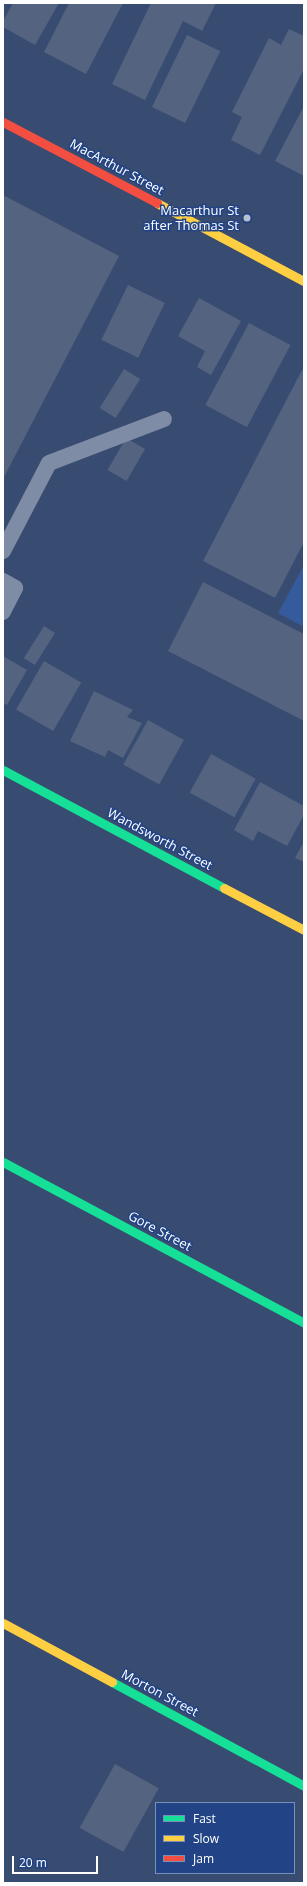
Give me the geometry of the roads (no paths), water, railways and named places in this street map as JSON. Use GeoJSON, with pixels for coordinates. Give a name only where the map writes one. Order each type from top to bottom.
{"type":"FeatureCollection","features":[{"type":"Feature","properties":{"kind":"street","name":"MacArthur Street"},"geometry":{"type":"LineString","coordinates":[[3,122],[304,281]]}},
{"type":"Feature","properties":{"kind":"street","name":"Wandsworth Street"},"geometry":{"type":"LineString","coordinates":[[3,770],[304,930]]}},
{"type":"Feature","properties":{"kind":"street","name":"Gore Street"},"geometry":{"type":"LineString","coordinates":[[3,1162],[304,1323]]}},
{"type":"Feature","properties":{"kind":"street","name":"Morton Street"},"geometry":{"type":"LineString","coordinates":[[3,1623],[304,1786]]}},
{"type":"Feature","properties":{"kind":"lane"},"geometry":{"type":"LineString","coordinates":[[3,551],[49,463],[164,419]]}},
{"type":"Feature","properties":{"kind":"lane"},"geometry":{"type":"LineString","coordinates":[[3,580],[15,588],[3,612]]}},
{"type":"Feature","properties":{"kind":"place","name":"Macarthur St after Thomas St"},"geometry":{"type":"Point","coordinates":[247,218]}}]}
